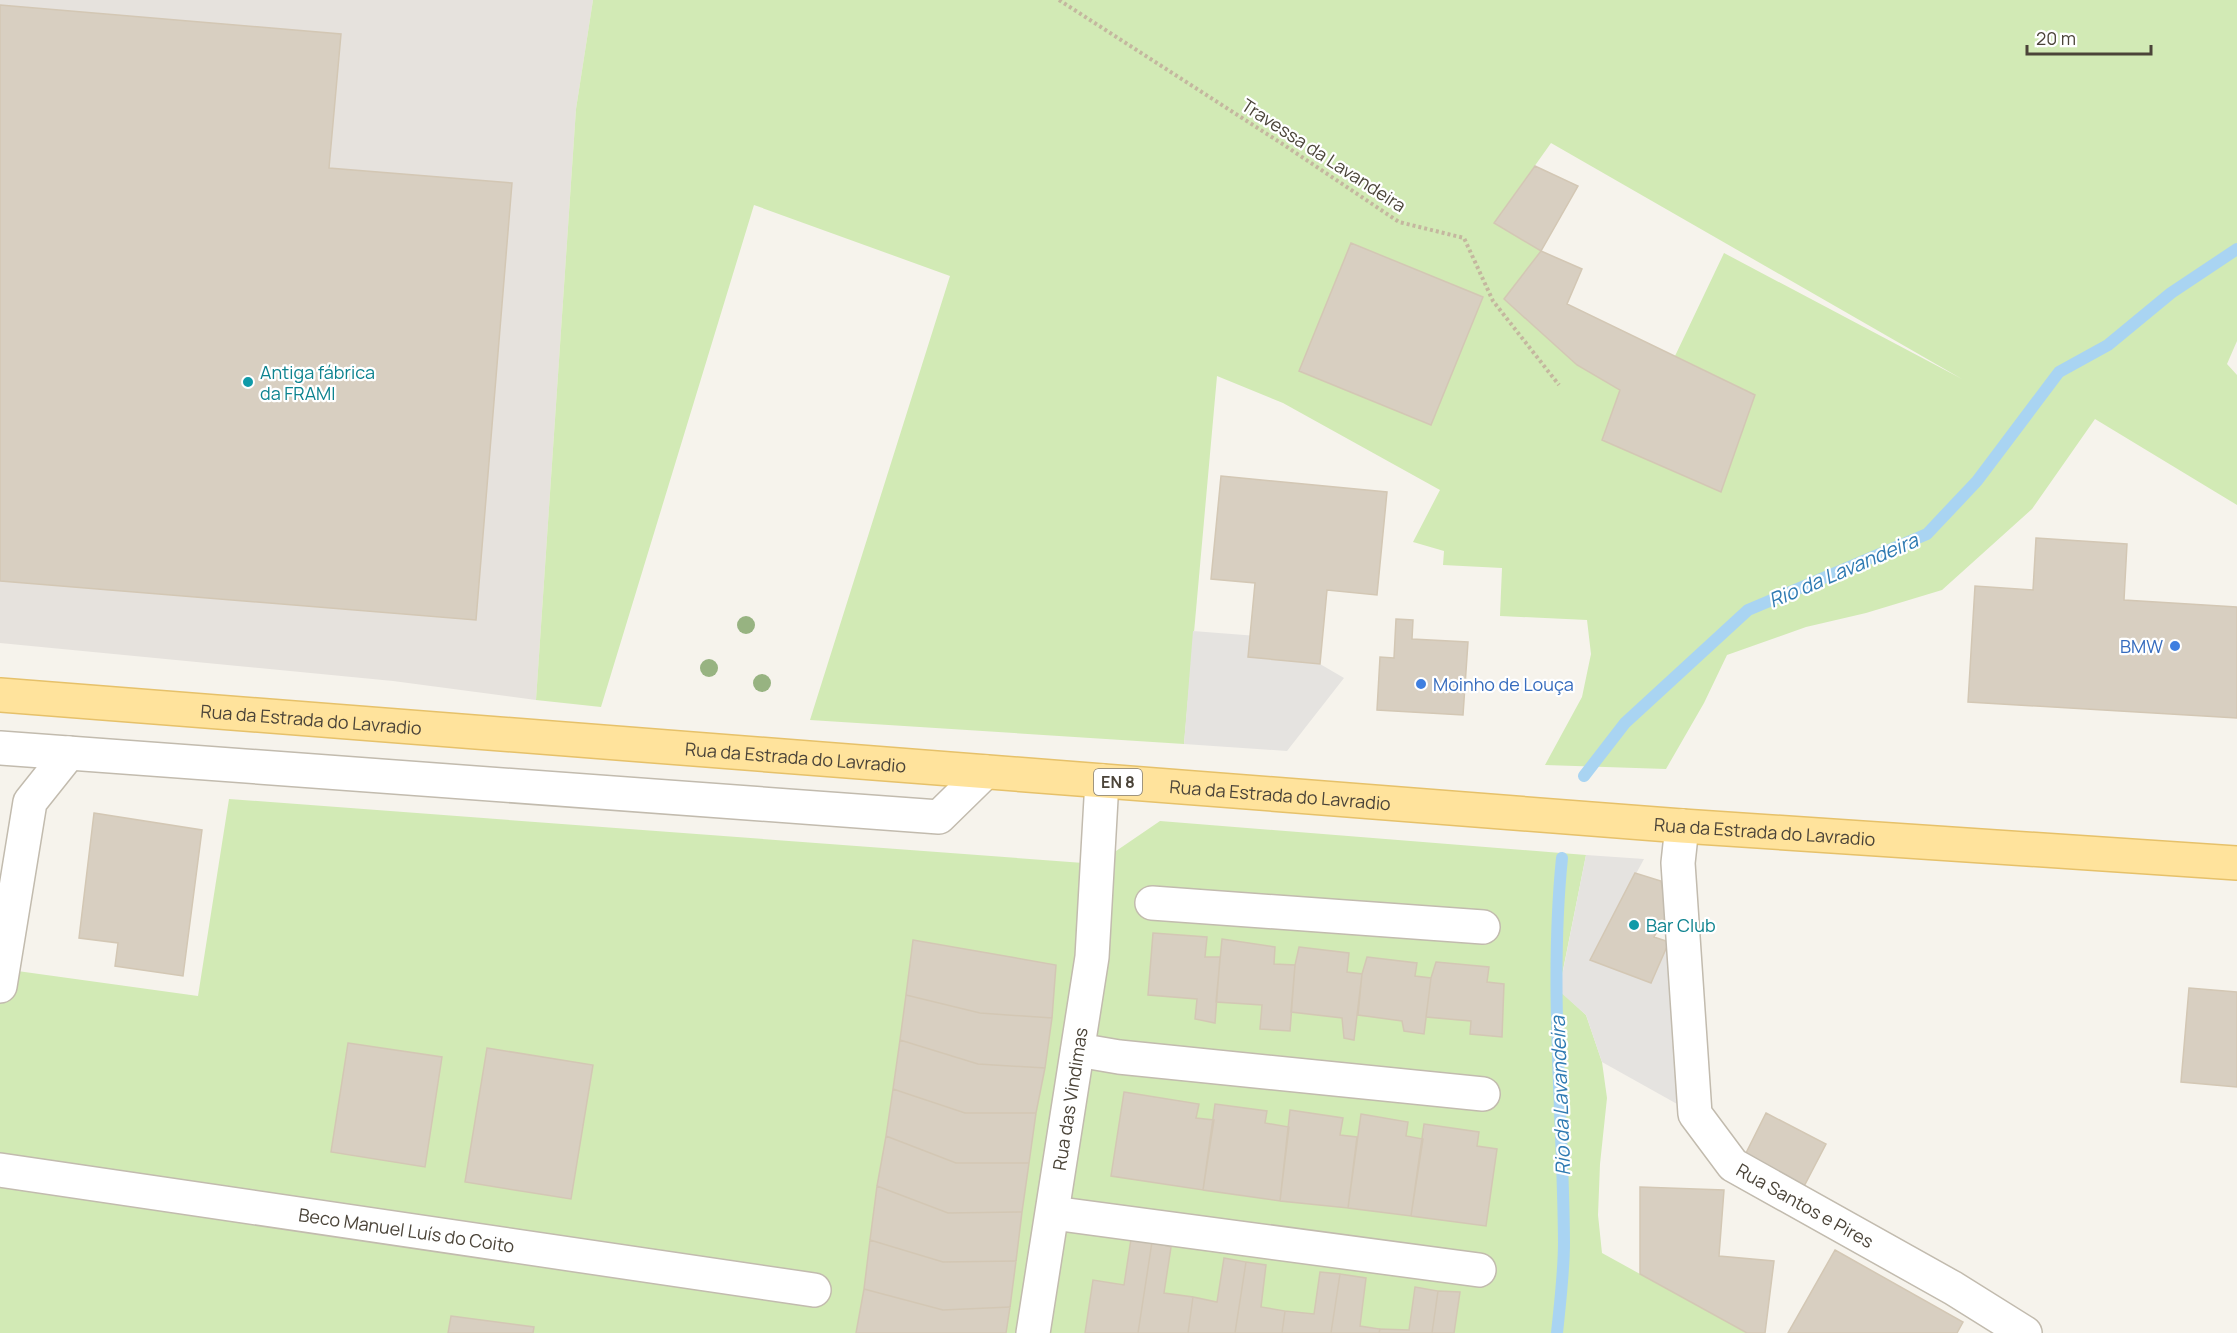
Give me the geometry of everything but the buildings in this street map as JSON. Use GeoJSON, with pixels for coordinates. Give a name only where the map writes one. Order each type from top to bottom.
{"type":"FeatureCollection","features":[{"type":"Feature","properties":{"kind":"main road","name":"Rua da Estrada do Lavradio"},"geometry":{"type":"LineString","coordinates":[[0,695],[1682,826],[2237,863]]}},
{"type":"Feature","properties":{"kind":"street"},"geometry":{"type":"LineString","coordinates":[[0,748],[939,817],[985,772]]}},
{"type":"Feature","properties":{"kind":"street"},"geometry":{"type":"LineString","coordinates":[[0,986],[30,802],[69,753]]}},
{"type":"Feature","properties":{"kind":"street","name":"Rua das Vindimas"},"geometry":{"type":"LineString","coordinates":[[1033,1333],[1092,957],[1102,781]]}},
{"type":"Feature","properties":{"kind":"street","name":"Rua Santos e Pires"},"geometry":{"type":"LineString","coordinates":[[1682,826],[1678,863],[1695,1114],[1733,1165],[1953,1288],[2025,1333]]}},
{"type":"Feature","properties":{"kind":"street"},"geometry":{"type":"LineString","coordinates":[[1152,903],[1483,927]]}},
{"type":"Feature","properties":{"kind":"street"},"geometry":{"type":"LineString","coordinates":[[1078,1050],[1119,1057],[1483,1094]]}},
{"type":"Feature","properties":{"kind":"street","name":"Beco Manuel Luís do Coito"},"geometry":{"type":"LineString","coordinates":[[0,1170],[814,1290]]}},
{"type":"Feature","properties":{"kind":"street"},"geometry":{"type":"LineString","coordinates":[[1053,1213],[1479,1270]]}},
{"type":"Feature","properties":{"kind":"path","name":"Travessa da Lavandeira"},"geometry":{"type":"LineString","coordinates":[[1059,0],[1399,222],[1464,238],[1493,301],[1559,386]]}},
{"type":"Feature","properties":{"kind":"shaded area","name":"Antiga fábrica da FRAMI"},"geometry":{"type":"Polygon","coordinates":[[[0,0],[593,0],[576,109],[536,700],[393,681],[0,643],[0,0]]]}},
{"type":"Feature","properties":{"kind":"shaded area"},"geometry":{"type":"Polygon","coordinates":[[[1193,631],[1257,636],[1248,657],[1320,664],[1344,678],[1287,751],[1184,744],[1193,631]]]}},
{"type":"Feature","properties":{"kind":"shaded area"},"geometry":{"type":"Polygon","coordinates":[[[1586,855],[1644,859],[1590,959],[1651,983],[1669,942],[1673,1032],[1695,1114],[1602,1062],[1586,1015],[1559,991],[1586,855]]]}},
{"type":"Feature","properties":{"kind":"green space"},"geometry":{"type":"Polygon","coordinates":[[[593,0],[2237,0],[2237,341],[2227,364],[2237,375],[2237,505],[2095,419],[2032,509],[1942,590],[1866,613],[1806,627],[1727,655],[1704,703],[1666,769],[1545,765],[1582,697],[1591,654],[1587,620],[1500,616],[1502,568],[1443,565],[1444,551],[1413,542],[1440,490],[1283,403],[1217,376],[1184,744],[810,720],[950,276],[754,205],[601,707],[536,700],[576,109],[593,0]],[[1551,143],[1494,223],[1541,251],[1504,299],[1577,365],[1620,390],[1602,440],[1721,492],[1755,395],[1675,356],[1724,253],[1962,379],[1551,143]]]}},
{"type":"Feature","properties":{"kind":"green space"},"geometry":{"type":"Polygon","coordinates":[[[229,799],[1097,864],[1160,821],[1586,855],[1559,990],[1586,1015],[1602,1062],[1607,1098],[1600,1164],[1598,1215],[1602,1253],[1747,1333],[0,1333],[0,986],[3,969],[198,996],[229,799]]]}},
{"type":"Feature","properties":{"kind":"waterway","name":"Rio da Lavandeira"},"geometry":{"type":"LineString","coordinates":[[1584,776],[1625,723],[1748,610],[1927,534],[1977,481],[2059,372],[2108,345],[2171,293],[2237,249]]}},
{"type":"Feature","properties":{"kind":"waterway","name":"Rio da Lavandeira"},"geometry":{"type":"LineString","coordinates":[[1557,1333],[1564,1242],[1557,1002],[1558,906],[1562,858]]}},
{"type":"Feature","properties":{"kind":"place","name":"Antiga fábrica da FRAMI"},"geometry":{"type":"Point","coordinates":[248,382]}},
{"type":"Feature","properties":{"kind":"place","name":"BMW"},"geometry":{"type":"Point","coordinates":[2175,646]}},
{"type":"Feature","properties":{"kind":"place","name":"Moinho de Louça"},"geometry":{"type":"Point","coordinates":[1421,684]}},
{"type":"Feature","properties":{"kind":"place","name":"Bar Club"},"geometry":{"type":"Point","coordinates":[1634,925]}}]}
